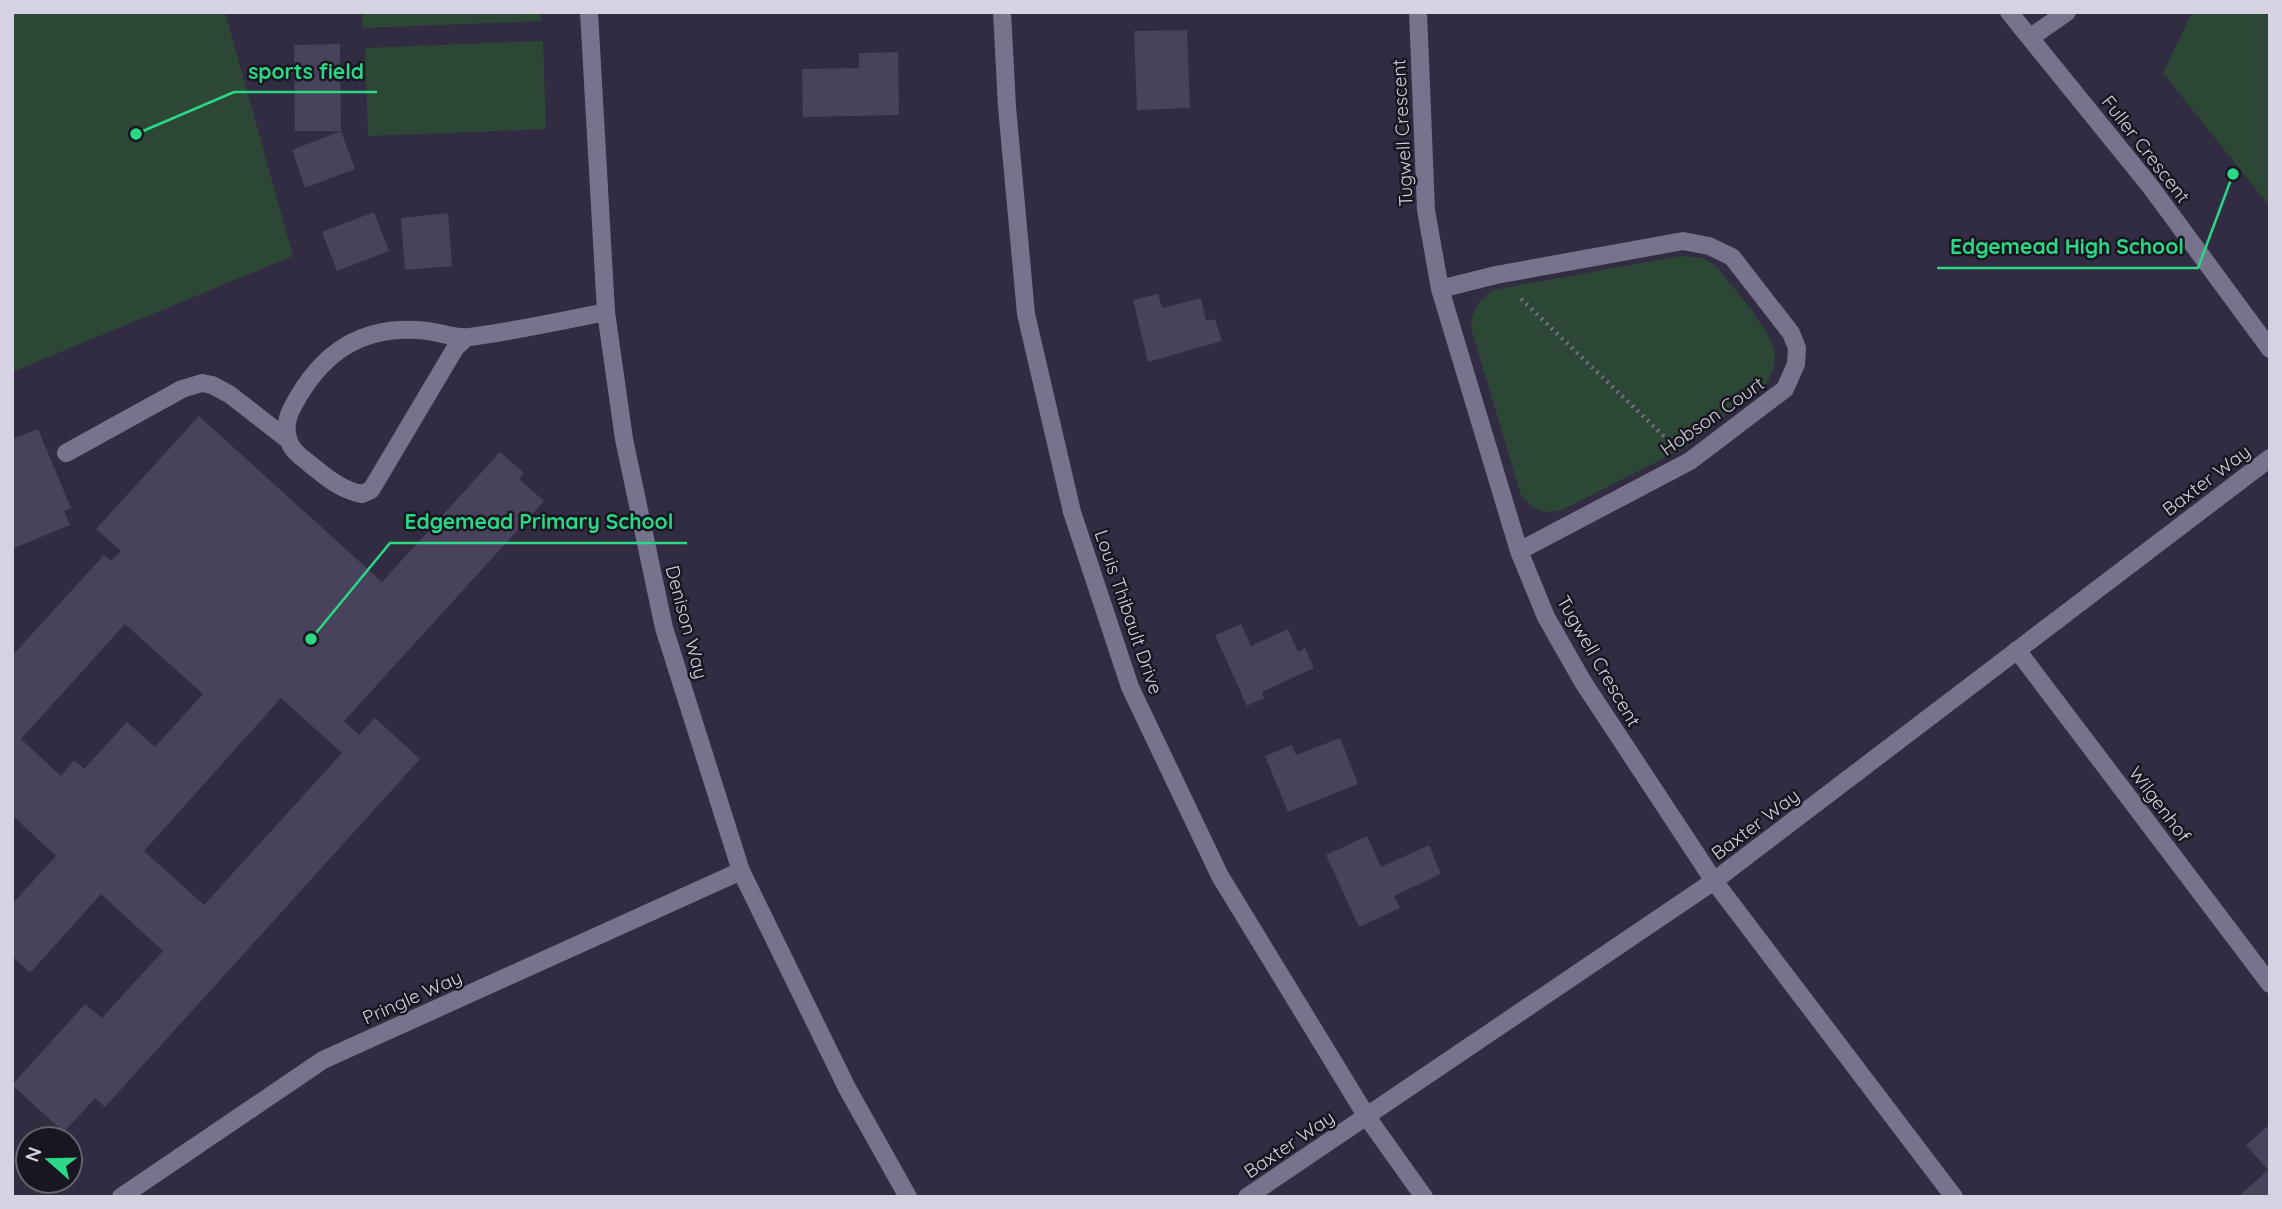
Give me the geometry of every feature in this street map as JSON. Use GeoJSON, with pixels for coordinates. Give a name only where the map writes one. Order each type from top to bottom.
{"type":"FeatureCollection","features":[{"type":"Feature","properties":{"kind":"street","name":"Denison Way"},"geometry":{"type":"LineString","coordinates":[[589,12],[606,312],[624,439],[664,628],[741,871],[841,1076],[908,1197]]}},
{"type":"Feature","properties":{"kind":"street","name":"Louis Thibault Drive"},"geometry":{"type":"LineString","coordinates":[[1002,12],[1007,107],[1026,314],[1072,512],[1129,687],[1220,876],[1367,1117],[1424,1197]]}},
{"type":"Feature","properties":{"kind":"street","name":"Tugwell Crescent"},"geometry":{"type":"LineString","coordinates":[[1418,12],[1426,210],[1440,289],[1519,551],[1546,617],[1583,682],[1714,881],[1954,1197]]}},
{"type":"Feature","properties":{"kind":"street","name":"Fuller Crescent"},"geometry":{"type":"LineString","coordinates":[[2009,12],[2150,186],[2270,349]]}},
{"type":"Feature","properties":{"kind":"street"},"geometry":{"type":"LineString","coordinates":[[2031,37],[2067,12]]}},
{"type":"Feature","properties":{"kind":"street","name":"Hobson Court"},"geometry":{"type":"LineString","coordinates":[[1440,289],[1496,275],[1682,242],[1709,246],[1732,257],[1791,333],[1797,348],[1796,364],[1786,389],[1690,461],[1519,551]]}},
{"type":"Feature","properties":{"kind":"street"},"geometry":{"type":"LineString","coordinates":[[287,439],[286,423],[290,410],[310,378],[332,354],[365,335],[403,329],[466,338],[606,312]]}},
{"type":"Feature","properties":{"kind":"street"},"geometry":{"type":"LineString","coordinates":[[66,453],[182,389],[202,383],[229,394],[287,439],[293,450],[341,487],[362,494],[377,484],[456,347],[466,338]]}},
{"type":"Feature","properties":{"kind":"street","name":"Baxter Way"},"geometry":{"type":"LineString","coordinates":[[1247,1197],[1714,881],[2270,458]]}},
{"type":"Feature","properties":{"kind":"street","name":"Wilgenhof"},"geometry":{"type":"LineString","coordinates":[[2017,650],[2270,984]]}},
{"type":"Feature","properties":{"kind":"street","name":"Pringle Way"},"geometry":{"type":"LineString","coordinates":[[121,1197],[323,1060],[741,871]]}},
{"type":"Feature","properties":{"kind":"path"},"geometry":{"type":"LineString","coordinates":[[1496,275],[1690,461]]}},
{"type":"Feature","properties":{"kind":"green space"},"geometry":{"type":"Polygon","coordinates":[[[12,12],[225,12],[293,256],[12,372],[12,12]]]}},
{"type":"Feature","properties":{"kind":"green space"},"geometry":{"type":"Polygon","coordinates":[[[362,12],[541,12],[541,21],[363,28],[362,12]]]}},
{"type":"Feature","properties":{"kind":"green space"},"geometry":{"type":"Polygon","coordinates":[[[2192,12],[2270,12],[2270,207],[2163,73],[2192,12]]]}},
{"type":"Feature","properties":{"kind":"green space"},"geometry":{"type":"Polygon","coordinates":[[[543,41],[546,129],[368,136],[365,48],[543,41]]]}},
{"type":"Feature","properties":{"kind":"green space"},"geometry":{"type":"Polygon","coordinates":[[[1680,256],[1703,258],[1715,265],[1760,322],[1775,356],[1774,367],[1767,383],[1684,448],[1564,509],[1551,512],[1535,508],[1521,495],[1471,328],[1477,306],[1493,290],[1680,256]]]}},
{"type":"Feature","properties":{"kind":"building"},"geometry":{"type":"Polygon","coordinates":[[[1187,30],[1190,108],[1137,110],[1134,31],[1187,30]]]}},
{"type":"Feature","properties":{"kind":"building"},"geometry":{"type":"Polygon","coordinates":[[[340,44],[341,131],[295,131],[294,45],[340,44]]]}},
{"type":"Feature","properties":{"kind":"building"},"geometry":{"type":"Polygon","coordinates":[[[898,52],[899,115],[803,117],[802,69],[859,68],[859,53],[898,52]]]}},
{"type":"Feature","properties":{"kind":"building"},"geometry":{"type":"Polygon","coordinates":[[[341,131],[355,169],[305,188],[292,150],[341,131]]]}},
{"type":"Feature","properties":{"kind":"building"},"geometry":{"type":"Polygon","coordinates":[[[374,212],[389,251],[337,271],[322,232],[374,212]]]}},
{"type":"Feature","properties":{"kind":"building"},"geometry":{"type":"Polygon","coordinates":[[[448,213],[452,266],[405,270],[401,218],[448,213]]]}},
{"type":"Feature","properties":{"kind":"building"},"geometry":{"type":"Polygon","coordinates":[[[1158,294],[1162,308],[1201,298],[1206,321],[1215,319],[1222,341],[1148,362],[1133,300],[1158,294]]]}},
{"type":"Feature","properties":{"kind":"building"},"geometry":{"type":"Polygon","coordinates":[[[199,416],[382,582],[500,452],[524,473],[519,479],[544,501],[344,721],[359,735],[375,718],[420,759],[105,1107],[95,1098],[70,1125],[56,1125],[12,1085],[85,1004],[102,1018],[163,951],[101,894],[30,973],[12,956],[12,904],[56,856],[12,815],[12,656],[104,555],[111,561],[121,551],[96,529],[199,416]],[[125,624],[21,739],[61,776],[74,760],[84,769],[127,722],[155,747],[203,694],[125,624]],[[281,698],[144,851],[204,905],[342,753],[281,698]]]}},
{"type":"Feature","properties":{"kind":"building"},"geometry":{"type":"Polygon","coordinates":[[[38,429],[71,508],[64,511],[70,525],[12,549],[12,439],[38,429]]]}},
{"type":"Feature","properties":{"kind":"building"},"geometry":{"type":"Polygon","coordinates":[[[1241,624],[1251,646],[1288,629],[1298,652],[1305,648],[1314,668],[1262,692],[1264,698],[1247,706],[1215,635],[1241,624]]]}},
{"type":"Feature","properties":{"kind":"building"},"geometry":{"type":"Polygon","coordinates":[[[1340,738],[1358,784],[1288,812],[1265,756],[1292,745],[1296,755],[1340,738]]]}},
{"type":"Feature","properties":{"kind":"building"},"geometry":{"type":"Polygon","coordinates":[[[1367,836],[1381,867],[1429,845],[1441,874],[1394,896],[1400,908],[1359,927],[1326,855],[1367,836]]]}},
{"type":"Feature","properties":{"kind":"building"},"geometry":{"type":"Polygon","coordinates":[[[2270,1124],[2270,1197],[2238,1197],[2268,1170],[2246,1145],[2270,1124]]]}},
{"type":"Feature","properties":{"kind":"place","name":"sports field"},"geometry":{"type":"Point","coordinates":[136,134]}},
{"type":"Feature","properties":{"kind":"place","name":"Edgemead High School"},"geometry":{"type":"Point","coordinates":[2233,174]}},
{"type":"Feature","properties":{"kind":"place","name":"Edgemead Primary School"},"geometry":{"type":"Point","coordinates":[311,639]}}]}
